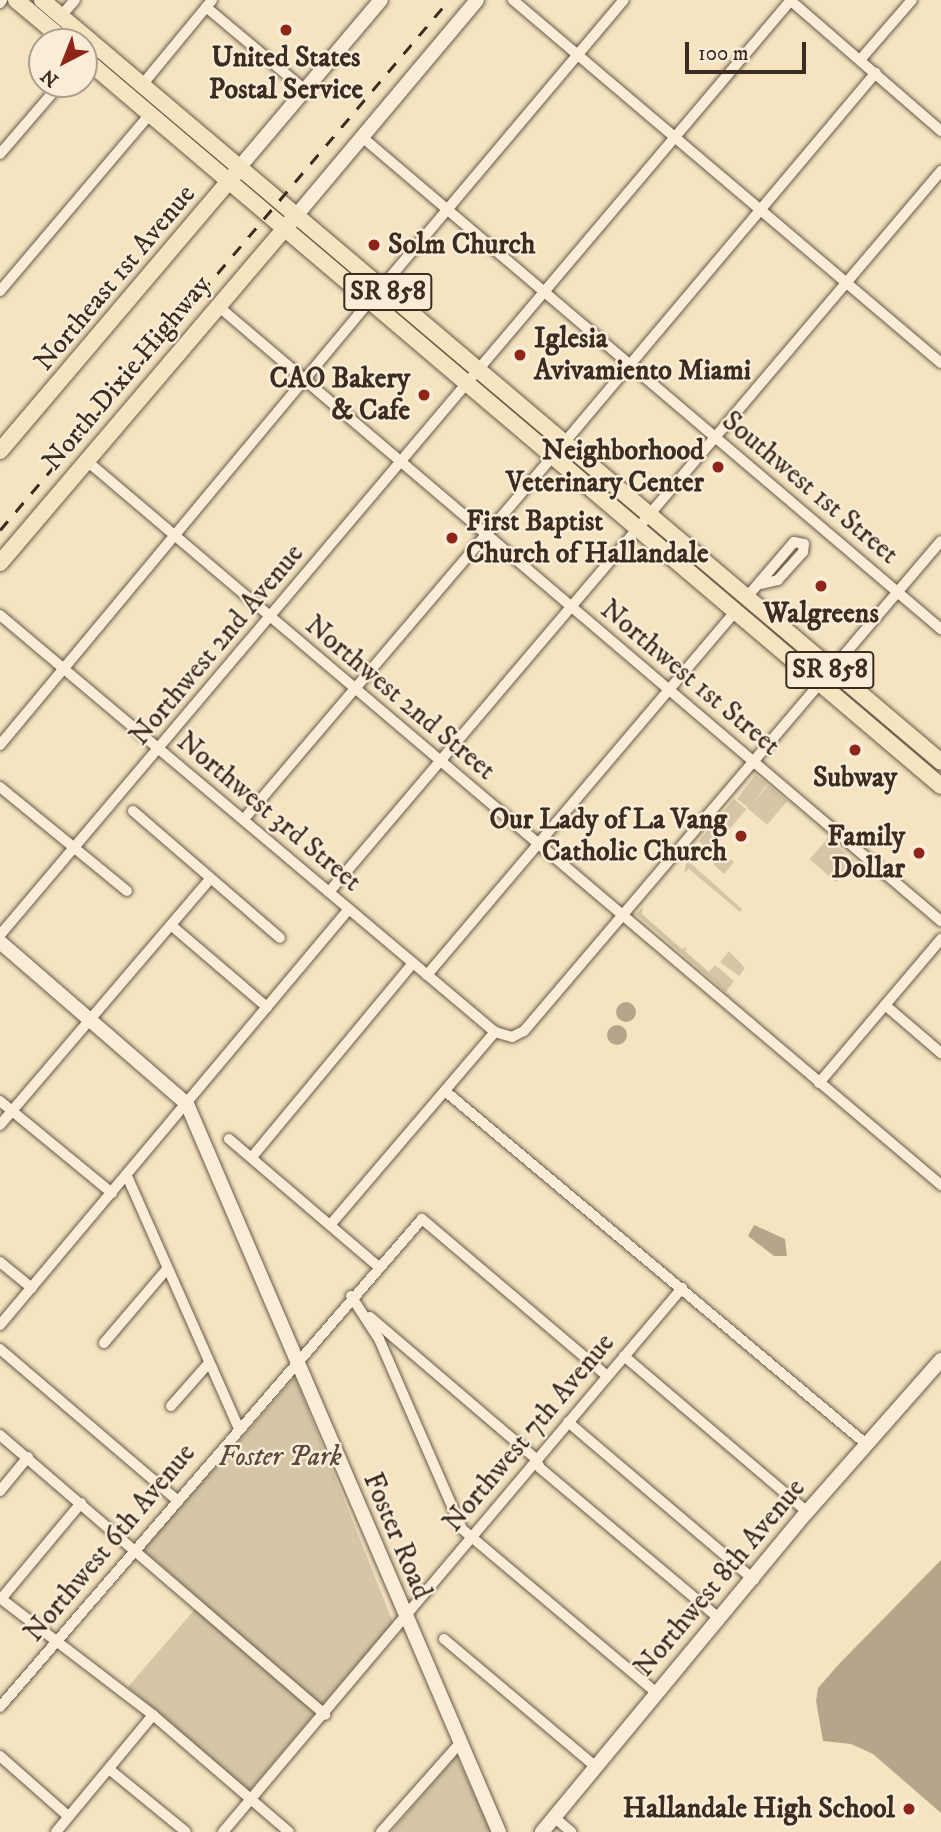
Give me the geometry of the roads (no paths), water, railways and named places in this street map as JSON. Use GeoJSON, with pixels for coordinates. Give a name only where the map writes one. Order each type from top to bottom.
{"type":"FeatureCollection","features":[{"type":"Feature","properties":{"kind":"main road","name":"SR 858"},"geometry":{"type":"LineString","coordinates":[[16,0],[59,28]]}},
{"type":"Feature","properties":{"kind":"main road"},"geometry":{"type":"LineString","coordinates":[[25,0],[61,28]]}},
{"type":"Feature","properties":{"kind":"main road","name":"SR 858"},"geometry":{"type":"LineString","coordinates":[[42,0],[61,16],[67,28]]}},
{"type":"Feature","properties":{"kind":"main road","name":"SR 858"},"geometry":{"type":"LineString","coordinates":[[98,55],[142,85],[369,302],[636,528],[736,611],[941,762]]}},
{"type":"Feature","properties":{"kind":"main road"},"geometry":{"type":"LineString","coordinates":[[98,59],[125,82],[142,85]]}},
{"type":"Feature","properties":{"kind":"main road","name":"SR 858"},"geometry":{"type":"LineString","coordinates":[[98,69],[151,113],[235,175]]}},
{"type":"Feature","properties":{"kind":"main road","name":"Northeast 1st Avenue"},"geometry":{"type":"LineString","coordinates":[[0,451],[235,175]]}},
{"type":"Feature","properties":{"kind":"main road","name":"SR 858"},"geometry":{"type":"LineString","coordinates":[[289,223],[382,287],[647,515],[747,597],[825,676],[941,786]]}},
{"type":"Feature","properties":{"kind":"main road","name":"North Dixie Highway"},"geometry":{"type":"LineString","coordinates":[[0,563],[289,223]]}},
{"type":"Feature","properties":{"kind":"street"},"geometry":{"type":"LineString","coordinates":[[61,16],[75,0]]}},
{"type":"Feature","properties":{"kind":"street"},"geometry":{"type":"LineString","coordinates":[[235,175],[381,0]]}},
{"type":"Feature","properties":{"kind":"street"},"geometry":{"type":"LineString","coordinates":[[289,223],[477,0]]}},
{"type":"Feature","properties":{"kind":"street"},"geometry":{"type":"LineString","coordinates":[[513,0],[939,358]]}},
{"type":"Feature","properties":{"kind":"street"},"geometry":{"type":"LineString","coordinates":[[382,287],[624,0]]}},
{"type":"Feature","properties":{"kind":"street"},"geometry":{"type":"LineString","coordinates":[[790,0],[941,131]]}},
{"type":"Feature","properties":{"kind":"street","name":"Northwest 2nd Avenue"},"geometry":{"type":"LineString","coordinates":[[0,935],[677,138],[790,0]]}},
{"type":"Feature","properties":{"kind":"street"},"geometry":{"type":"LineString","coordinates":[[860,60],[912,0]]}},
{"type":"Feature","properties":{"kind":"street"},"geometry":{"type":"LineString","coordinates":[[142,85],[209,4],[305,90]]}},
{"type":"Feature","properties":{"kind":"street"},"geometry":{"type":"LineString","coordinates":[[564,443],[876,73]]}},
{"type":"Feature","properties":{"kind":"street"},"geometry":{"type":"LineString","coordinates":[[0,154],[48,98]]}},
{"type":"Feature","properties":{"kind":"street"},"geometry":{"type":"LineString","coordinates":[[0,291],[151,113]]}},
{"type":"Feature","properties":{"kind":"street","name":"Southwest 1st Street"},"geometry":{"type":"LineString","coordinates":[[362,137],[941,629]]}},
{"type":"Feature","properties":{"kind":"street"},"geometry":{"type":"LineString","coordinates":[[329,891],[647,515],[848,284],[941,171]]}},
{"type":"Feature","properties":{"kind":"street"},"geometry":{"type":"LineString","coordinates":[[0,745],[62,666],[369,302]]}},
{"type":"Feature","properties":{"kind":"street","name":"Northwest 1st Street"},"geometry":{"type":"LineString","coordinates":[[218,306],[941,921]]}},
{"type":"Feature","properties":{"kind":"street"},"geometry":{"type":"LineString","coordinates":[[244,820],[552,457]]}},
{"type":"Feature","properties":{"kind":"street","name":"Northwest 2nd Street"},"geometry":{"type":"LineString","coordinates":[[87,461],[941,1185]]}},
{"type":"Feature","properties":{"kind":"street"},"geometry":{"type":"LineString","coordinates":[[622,917],[941,541]]}},
{"type":"Feature","properties":{"kind":"street"},"geometry":{"type":"LineString","coordinates":[[747,597],[761,584],[794,542],[804,544],[803,552],[778,580],[761,584]]}},
{"type":"Feature","properties":{"kind":"street"},"geometry":{"type":"LineString","coordinates":[[427,975],[736,611]]}},
{"type":"Feature","properties":{"kind":"street","name":"Northwest 3rd Street"},"geometry":{"type":"LineString","coordinates":[[0,615],[495,1032],[512,1037],[524,1031],[622,917]]}},
{"type":"Feature","properties":{"kind":"street"},"geometry":{"type":"LineString","coordinates":[[0,787],[127,891]]}},
{"type":"Feature","properties":{"kind":"street"},"geometry":{"type":"LineString","coordinates":[[133,811],[280,938]]}},
{"type":"Feature","properties":{"kind":"street"},"geometry":{"type":"LineString","coordinates":[[0,1125],[210,879]]}},
{"type":"Feature","properties":{"kind":"street"},"geometry":{"type":"LineString","coordinates":[[0,1325],[349,909]]}},
{"type":"Feature","properties":{"kind":"street"},"geometry":{"type":"LineString","coordinates":[[172,926],[267,1007]]}},
{"type":"Feature","properties":{"kind":"street"},"geometry":{"type":"LineString","coordinates":[[819,1083],[941,939]]}},
{"type":"Feature","properties":{"kind":"street"},"geometry":{"type":"LineString","coordinates":[[0,942],[187,1104]]}},
{"type":"Feature","properties":{"kind":"street"},"geometry":{"type":"LineString","coordinates":[[251,1157],[413,963]]}},
{"type":"Feature","properties":{"kind":"street"},"geometry":{"type":"LineString","coordinates":[[885,1005],[941,1053]]}},
{"type":"Feature","properties":{"kind":"street"},"geometry":{"type":"LineString","coordinates":[[331,1224],[495,1032]]}},
{"type":"Feature","properties":{"kind":"street"},"geometry":{"type":"LineString","coordinates":[[445,1091],[865,1443]]}},
{"type":"Feature","properties":{"kind":"street"},"geometry":{"type":"LineString","coordinates":[[0,1101],[112,1193]]}},
{"type":"Feature","properties":{"kind":"street","name":"Foster Road"},"geometry":{"type":"LineString","coordinates":[[187,1104],[499,1832]]}},
{"type":"Feature","properties":{"kind":"street"},"geometry":{"type":"LineString","coordinates":[[229,1139],[379,1267]]}},
{"type":"Feature","properties":{"kind":"street"},"geometry":{"type":"LineString","coordinates":[[127,1176],[208,1364],[239,1427]]}},
{"type":"Feature","properties":{"kind":"street","name":"Northwest 6th Avenue"},"geometry":{"type":"LineString","coordinates":[[0,1707],[351,1296],[422,1219],[606,1375]]}},
{"type":"Feature","properties":{"kind":"street"},"geometry":{"type":"LineString","coordinates":[[0,1262],[32,1288]]}},
{"type":"Feature","properties":{"kind":"street"},"geometry":{"type":"LineString","coordinates":[[104,1342],[167,1269]]}},
{"type":"Feature","properties":{"kind":"street","name":"Northwest 7th Avenue"},"geometry":{"type":"LineString","coordinates":[[223,1832],[325,1715],[535,1458],[682,1288]]}},
{"type":"Feature","properties":{"kind":"street"},"geometry":{"type":"LineString","coordinates":[[351,1296],[367,1315],[535,1458],[540,1468],[720,1619]]}},
{"type":"Feature","properties":{"kind":"street"},"geometry":{"type":"LineString","coordinates":[[367,1315],[462,1529],[657,1693]]}},
{"type":"Feature","properties":{"kind":"street"},"geometry":{"type":"LineString","coordinates":[[0,1349],[177,1500]]}},
{"type":"Feature","properties":{"kind":"street"},"geometry":{"type":"LineString","coordinates":[[624,1356],[807,1512]]}},
{"type":"Feature","properties":{"kind":"street","name":"Northwest 8th Avenue"},"geometry":{"type":"LineString","coordinates":[[541,1832],[754,1580],[865,1443],[941,1360]]}},
{"type":"Feature","properties":{"kind":"street"},"geometry":{"type":"LineString","coordinates":[[171,1406],[208,1364]]}},
{"type":"Feature","properties":{"kind":"street"},"geometry":{"type":"LineString","coordinates":[[568,1422],[754,1580]]}},
{"type":"Feature","properties":{"kind":"street"},"geometry":{"type":"LineString","coordinates":[[0,1434],[325,1715]]}},
{"type":"Feature","properties":{"kind":"street"},"geometry":{"type":"LineString","coordinates":[[0,1491],[28,1457]]}},
{"type":"Feature","properties":{"kind":"street"},"geometry":{"type":"LineString","coordinates":[[81,1503],[0,1598],[55,1643],[70,1648],[153,1715],[289,1832]]}},
{"type":"Feature","properties":{"kind":"street"},"geometry":{"type":"LineString","coordinates":[[444,1639],[595,1766]]}},
{"type":"Feature","properties":{"kind":"street"},"geometry":{"type":"LineString","coordinates":[[56,1832],[153,1715]]}},
{"type":"Feature","properties":{"kind":"street"},"geometry":{"type":"LineString","coordinates":[[381,1832],[460,1743]]}},
{"type":"Feature","properties":{"kind":"street"},"geometry":{"type":"LineString","coordinates":[[0,1756],[68,1816]]}},
{"type":"Feature","properties":{"kind":"street"},"geometry":{"type":"LineString","coordinates":[[109,1769],[186,1832]]}},
{"type":"Feature","properties":{"kind":"street"},"geometry":{"type":"LineString","coordinates":[[554,1817],[571,1832]]}},
{"type":"Feature","properties":{"kind":"railway"},"geometry":{"type":"LineString","coordinates":[[0,530],[449,0]]}},
{"type":"Feature","properties":{"kind":"place","name":"United States Postal Service"},"geometry":{"type":"Point","coordinates":[286,30]}},
{"type":"Feature","properties":{"kind":"place","name":"Solm Church"},"geometry":{"type":"Point","coordinates":[374,245]}},
{"type":"Feature","properties":{"kind":"place","name":"Iglesia Avivamiento Miami"},"geometry":{"type":"Point","coordinates":[520,355]}},
{"type":"Feature","properties":{"kind":"place","name":"CAO Bakery & Cafe"},"geometry":{"type":"Point","coordinates":[424,395]}},
{"type":"Feature","properties":{"kind":"place","name":"Neighborhood Veterinary Center"},"geometry":{"type":"Point","coordinates":[718,467]}},
{"type":"Feature","properties":{"kind":"place","name":"First Baptist Church of Hallandale"},"geometry":{"type":"Point","coordinates":[452,538]}},
{"type":"Feature","properties":{"kind":"place","name":"Walgreens"},"geometry":{"type":"Point","coordinates":[821,586]}},
{"type":"Feature","properties":{"kind":"place","name":"Subway"},"geometry":{"type":"Point","coordinates":[855,750]}},
{"type":"Feature","properties":{"kind":"place","name":"Our Lady of La Vang Catholic Church"},"geometry":{"type":"Point","coordinates":[741,836]}},
{"type":"Feature","properties":{"kind":"place","name":"Family Dollar"},"geometry":{"type":"Point","coordinates":[919,853]}},
{"type":"Feature","properties":{"kind":"place","name":"Hallandale High School"},"geometry":{"type":"Point","coordinates":[909,1809]}},
{"type":"Feature","properties":{"kind":"park label","name":"Foster Park"},"geometry":{"type":"Point","coordinates":[280,1457]}}]}
